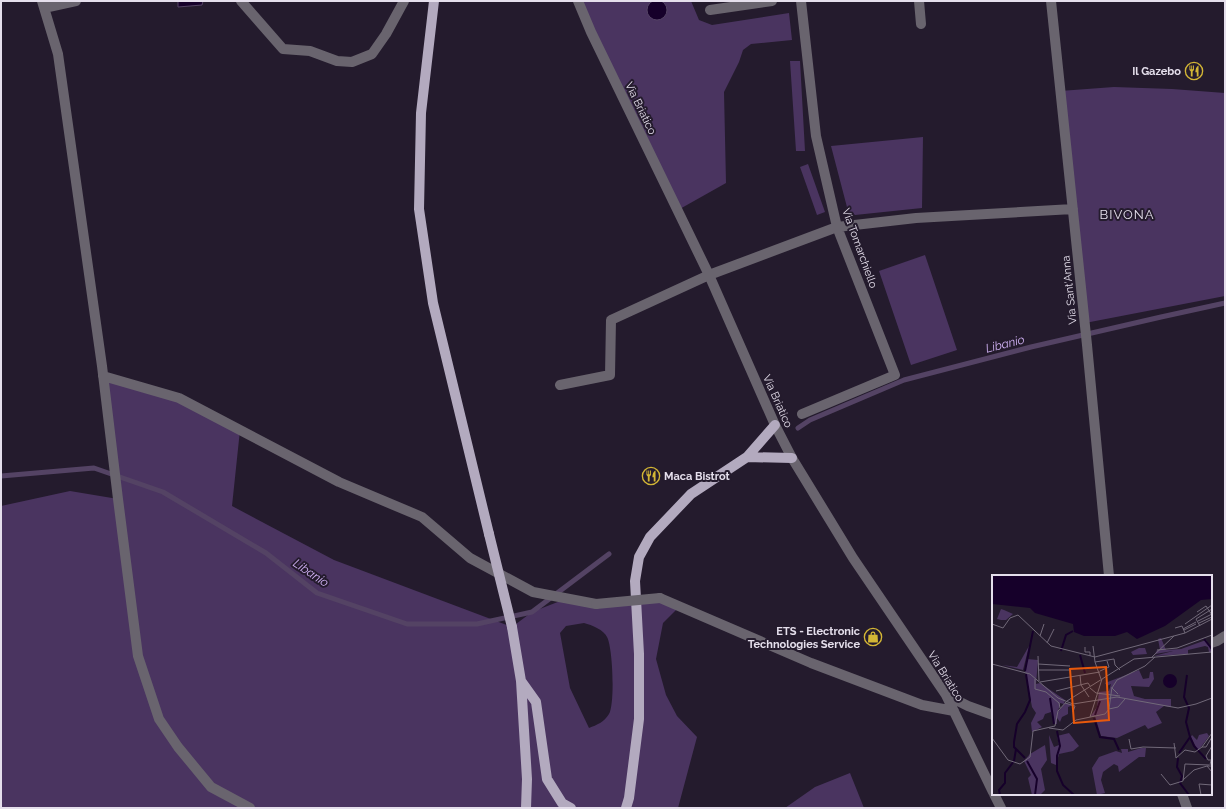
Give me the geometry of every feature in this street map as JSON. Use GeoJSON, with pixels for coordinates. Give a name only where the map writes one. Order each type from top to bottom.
{"type":"FeatureCollection","features":[{"type":"Feature","properties":{"kind":"main road"},"geometry":{"type":"LineString","coordinates":[[434,1],[421,113],[419,209],[433,303],[512,627],[521,681],[527,779],[526,808]]}},
{"type":"Feature","properties":{"kind":"main road"},"geometry":{"type":"LineString","coordinates":[[626,808],[638,719],[640,654],[634,581],[639,557],[650,536],[691,494],[747,457],[775,425]]}},
{"type":"Feature","properties":{"kind":"main road"},"geometry":{"type":"LineString","coordinates":[[747,457],[792,458]]}},
{"type":"Feature","properties":{"kind":"main road"},"geometry":{"type":"LineString","coordinates":[[521,681],[536,702],[547,779],[562,803],[571,808]]}},
{"type":"Feature","properties":{"kind":"street"},"geometry":{"type":"LineString","coordinates":[[76,1],[43,4],[58,54],[103,376],[138,656],[159,719],[178,747],[211,787],[250,808]]}},
{"type":"Feature","properties":{"kind":"street"},"geometry":{"type":"LineString","coordinates":[[241,1],[283,49],[310,51],[338,62],[352,62],[372,54],[386,34],[404,1]]}},
{"type":"Feature","properties":{"kind":"street","name":"Via Briatico"},"geometry":{"type":"LineString","coordinates":[[578,1],[591,32],[709,275],[775,425],[792,458],[853,558],[946,695],[992,789]]}},
{"type":"Feature","properties":{"kind":"street"},"geometry":{"type":"LineString","coordinates":[[710,10],[772,1]]}},
{"type":"Feature","properties":{"kind":"street","name":"Via Tomarchiello"},"geometry":{"type":"LineString","coordinates":[[801,1],[816,136],[837,227],[895,375],[802,414]]}},
{"type":"Feature","properties":{"kind":"street"},"geometry":{"type":"LineString","coordinates":[[919,1],[921,24]]}},
{"type":"Feature","properties":{"kind":"street","name":"Via Sant'Anna"},"geometry":{"type":"LineString","coordinates":[[1051,1],[1085,323],[1109,575]]}},
{"type":"Feature","properties":{"kind":"street"},"geometry":{"type":"LineString","coordinates":[[560,385],[610,375],[611,320],[709,275],[837,227],[916,218],[1073,209]]}},
{"type":"Feature","properties":{"kind":"street"},"geometry":{"type":"LineString","coordinates":[[103,376],[179,398],[339,482],[422,517],[470,558],[533,592],[596,604],[660,598],[833,671],[922,705],[954,711]]}},
{"type":"Feature","properties":{"kind":"street"},"geometry":{"type":"LineString","coordinates":[[1212,642],[1225,636]]}},
{"type":"Feature","properties":{"kind":"street"},"geometry":{"type":"LineString","coordinates":[[946,695],[968,706],[992,715]]}},
{"type":"Feature","properties":{"kind":"street","name":"Via Briatico"},"geometry":{"type":"LineString","coordinates":[[995,795],[1001,808]]}},
{"type":"Feature","properties":{"kind":"street"},"geometry":{"type":"LineString","coordinates":[[1182,795],[1187,808]]}},
{"type":"Feature","properties":{"kind":"shaded area"},"geometry":{"type":"Polygon","coordinates":[[[657,0],[664,3],[667,10],[664,17],[657,20],[650,17],[647,10],[650,3],[657,0]]]}},
{"type":"Feature","properties":{"kind":"shaded area"},"geometry":{"type":"Polygon","coordinates":[[[178,1],[203,1],[202,5],[178,7],[178,1]]]}},
{"type":"Feature","properties":{"kind":"shaded area"},"geometry":{"type":"Polygon","coordinates":[[[578,1],[691,1],[699,20],[712,25],[789,13],[792,40],[751,44],[743,50],[739,62],[724,92],[726,183],[678,210],[578,1]]]}},
{"type":"Feature","properties":{"kind":"shaded area"},"geometry":{"type":"Polygon","coordinates":[[[790,61],[800,61],[805,151],[796,151],[790,61]]]}},
{"type":"Feature","properties":{"kind":"shaded area"},"geometry":{"type":"Polygon","coordinates":[[[1114,87],[1225,93],[1225,296],[1085,323],[1060,91],[1114,87]]]}},
{"type":"Feature","properties":{"kind":"shaded area"},"geometry":{"type":"Polygon","coordinates":[[[923,137],[922,208],[855,215],[848,211],[831,146],[923,137]]]}},
{"type":"Feature","properties":{"kind":"shaded area"},"geometry":{"type":"Polygon","coordinates":[[[808,164],[825,212],[817,215],[800,167],[808,164]]]}},
{"type":"Feature","properties":{"kind":"shaded area"},"geometry":{"type":"Polygon","coordinates":[[[925,255],[957,350],[911,365],[879,271],[925,255]]]}},
{"type":"Feature","properties":{"kind":"shaded area"},"geometry":{"type":"Polygon","coordinates":[[[103,376],[179,398],[240,430],[232,506],[334,560],[512,627],[532,612],[568,598],[596,604],[660,598],[680,606],[663,623],[656,659],[666,695],[677,716],[697,737],[678,808],[1,808],[1,506],[70,491],[118,499],[103,376]],[[584,623],[566,626],[560,633],[570,688],[589,728],[603,721],[609,714],[613,688],[611,652],[607,637],[601,630],[584,623]]]}},
{"type":"Feature","properties":{"kind":"shaded area"},"geometry":{"type":"Polygon","coordinates":[[[850,773],[864,808],[785,808],[815,787],[850,773]]]}},
{"type":"Feature","properties":{"kind":"waterway","name":"Libanio"},"geometry":{"type":"LineString","coordinates":[[798,428],[810,420],[904,380],[1031,347],[1225,303]]}},
{"type":"Feature","properties":{"kind":"waterway","name":"Libanio"},"geometry":{"type":"LineString","coordinates":[[1,476],[94,468],[163,492],[266,553],[317,593],[407,624],[477,624],[532,612],[609,554]]}},
{"type":"Feature","properties":{"kind":"place","name":"Il Gazebo"},"geometry":{"type":"Point","coordinates":[1194,71]}},
{"type":"Feature","properties":{"kind":"place","name":"Maca Bistrot"},"geometry":{"type":"Point","coordinates":[651,476]}},
{"type":"Feature","properties":{"kind":"place","name":"ETS - Electronic Technologies Service"},"geometry":{"type":"Point","coordinates":[873,637]}},
{"type":"Feature","properties":{"kind":"district","name":"BIVONA"},"geometry":{"type":"Point","coordinates":[1127,214]}}]}
